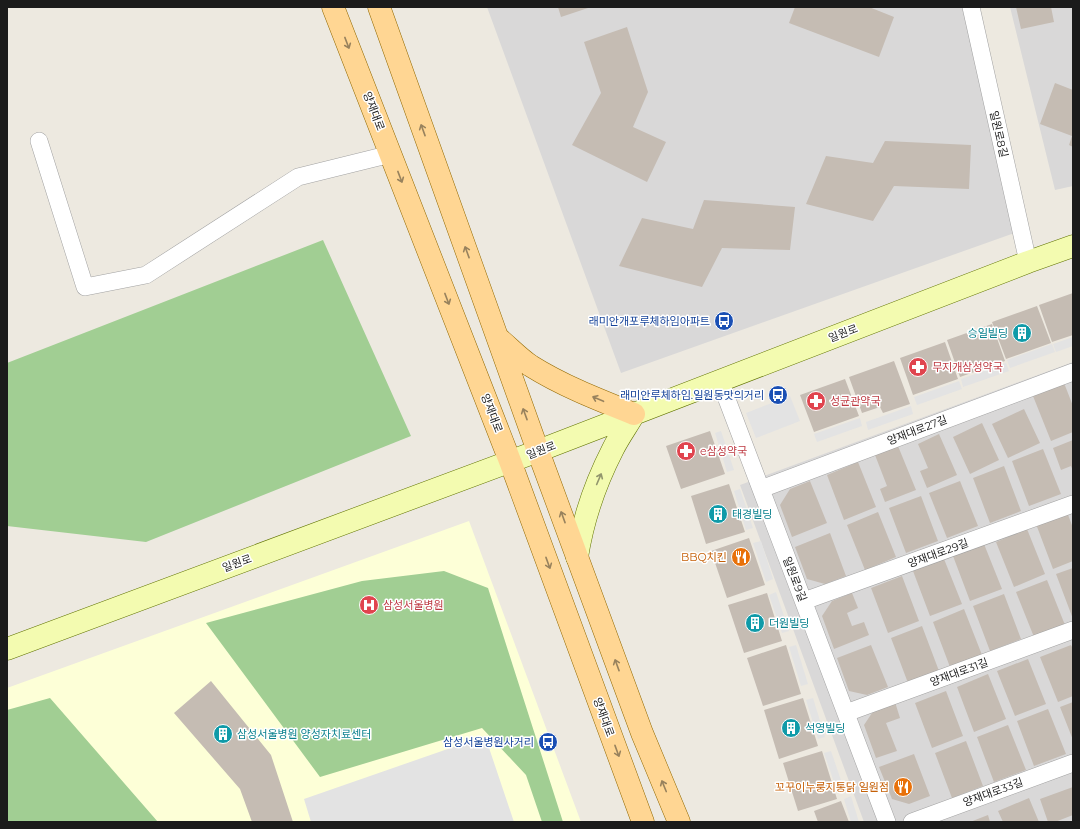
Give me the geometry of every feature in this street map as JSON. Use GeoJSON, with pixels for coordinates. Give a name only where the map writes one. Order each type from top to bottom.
{"type":"FeatureCollection","features":[{"type":"Feature","properties":{"kind":"main road","name":"양재대로"},"geometry":{"type":"LineString","coordinates":[[333,7],[510,461],[643,822]]}},
{"type":"Feature","properties":{"kind":"main road"},"geometry":{"type":"LineString","coordinates":[[379,7],[577,557],[642,733],[679,822]]}},
{"type":"Feature","properties":{"kind":"main road"},"geometry":{"type":"LineString","coordinates":[[498,338],[530,365],[582,392],[634,414]]}},
{"type":"Feature","properties":{"kind":"street","name":"일원로8길"},"geometry":{"type":"LineString","coordinates":[[971,7],[1028,262]]}},
{"type":"Feature","properties":{"kind":"street"},"geometry":{"type":"LineString","coordinates":[[39,140],[85,287],[146,275],[298,177],[391,154]]}},
{"type":"Feature","properties":{"kind":"street","name":"일원로"},"geometry":{"type":"LineString","coordinates":[[7,649],[538,451],[1073,246]]}},
{"type":"Feature","properties":{"kind":"street","name":"양재대로27길"},"geometry":{"type":"LineString","coordinates":[[761,489],[1073,372]]}},
{"type":"Feature","properties":{"kind":"street","name":"일원로9길"},"geometry":{"type":"LineString","coordinates":[[720,381],[887,822]]}},
{"type":"Feature","properties":{"kind":"street"},"geometry":{"type":"LineString","coordinates":[[577,557],[580,539],[591,499],[599,478],[614,448],[634,414]]}},
{"type":"Feature","properties":{"kind":"street","name":"양재대로29길"},"geometry":{"type":"LineString","coordinates":[[804,601],[1073,504]]}},
{"type":"Feature","properties":{"kind":"street","name":"양재대로31길"},"geometry":{"type":"LineString","coordinates":[[846,713],[1073,630]]}},
{"type":"Feature","properties":{"kind":"street","name":"양재대로33길"},"geometry":{"type":"LineString","coordinates":[[912,822],[1073,763]]}},
{"type":"Feature","properties":{"kind":"shaded area"},"geometry":{"type":"Polygon","coordinates":[[[487,7],[969,7],[1020,231],[621,373],[487,7]]]}},
{"type":"Feature","properties":{"kind":"shaded area"},"geometry":{"type":"Polygon","coordinates":[[[1010,7],[1073,7],[1073,186],[1055,190],[1010,7]]]}},
{"type":"Feature","properties":{"kind":"shaded area"},"geometry":{"type":"Polygon","coordinates":[[[1073,337],[1073,346],[1056,352],[1053,344],[1073,337]]]}},
{"type":"Feature","properties":{"kind":"shaded area"},"geometry":{"type":"Polygon","coordinates":[[[1052,344],[1055,352],[1010,368],[1007,360],[1052,344]]]}},
{"type":"Feature","properties":{"kind":"shaded area"},"geometry":{"type":"Polygon","coordinates":[[[1073,362],[1073,822],[864,822],[740,485],[1073,362]]]}},
{"type":"Feature","properties":{"kind":"shaded area"},"geometry":{"type":"Polygon","coordinates":[[[1006,363],[1009,371],[963,387],[961,379],[1006,363]]]}},
{"type":"Feature","properties":{"kind":"shaded area"},"geometry":{"type":"Polygon","coordinates":[[[959,381],[962,389],[917,405],[914,397],[959,381]]]}},
{"type":"Feature","properties":{"kind":"shaded area"},"geometry":{"type":"Polygon","coordinates":[[[790,396],[800,421],[756,438],[746,413],[790,396]]]}},
{"type":"Feature","properties":{"kind":"shaded area"},"geometry":{"type":"Polygon","coordinates":[[[911,406],[913,414],[868,430],[866,422],[911,406]]]}},
{"type":"Feature","properties":{"kind":"shaded area"},"geometry":{"type":"Polygon","coordinates":[[[860,418],[862,426],[817,442],[814,434],[860,418]]]}},
{"type":"Feature","properties":{"kind":"shaded area"},"geometry":{"type":"Polygon","coordinates":[[[721,431],[734,470],[727,472],[715,433],[721,431]]]}},
{"type":"Feature","properties":{"kind":"shaded area"},"geometry":{"type":"Polygon","coordinates":[[[740,489],[753,528],[746,530],[734,491],[740,489]]]}},
{"type":"Feature","properties":{"kind":"shaded area","name":"삼성서울병원"},"geometry":{"type":"Polygon","coordinates":[[[469,521],[581,822],[7,822],[7,688],[469,521]]]}},
{"type":"Feature","properties":{"kind":"shaded area"},"geometry":{"type":"Polygon","coordinates":[[[761,541],[773,579],[766,582],[753,543],[761,541]]]}},
{"type":"Feature","properties":{"kind":"shaded area"},"geometry":{"type":"Polygon","coordinates":[[[776,592],[789,631],[782,633],[769,595],[776,592]]]}},
{"type":"Feature","properties":{"kind":"shaded area"},"geometry":{"type":"Polygon","coordinates":[[[796,645],[808,684],[801,686],[789,647],[796,645]]]}},
{"type":"Feature","properties":{"kind":"shaded area"},"geometry":{"type":"Polygon","coordinates":[[[813,698],[825,737],[818,739],[806,700],[813,698]]]}},
{"type":"Feature","properties":{"kind":"shaded area"},"geometry":{"type":"Polygon","coordinates":[[[485,736],[514,822],[311,822],[304,799],[485,736]]]}},
{"type":"Feature","properties":{"kind":"shaded area"},"geometry":{"type":"Polygon","coordinates":[[[831,751],[844,789],[837,791],[824,753],[831,751]]]}},
{"type":"Feature","properties":{"kind":"shaded area"},"geometry":{"type":"Polygon","coordinates":[[[851,796],[859,822],[851,822],[844,799],[851,796]]]}},
{"type":"Feature","properties":{"kind":"green space"},"geometry":{"type":"Polygon","coordinates":[[[323,240],[411,436],[146,542],[7,526],[7,363],[323,240]]]}},
{"type":"Feature","properties":{"kind":"green space"},"geometry":{"type":"Polygon","coordinates":[[[444,571],[488,588],[563,822],[542,822],[526,775],[482,728],[320,777],[206,623],[362,581],[444,571]]]}},
{"type":"Feature","properties":{"kind":"green space"},"geometry":{"type":"Polygon","coordinates":[[[50,698],[158,822],[7,822],[7,710],[50,698]]]}},
{"type":"Feature","properties":{"kind":"building"},"geometry":{"type":"Polygon","coordinates":[[[558,7],[591,7],[561,17],[558,7]]]}},
{"type":"Feature","properties":{"kind":"building"},"geometry":{"type":"Polygon","coordinates":[[[795,7],[869,7],[894,17],[879,57],[789,23],[795,7]]]}},
{"type":"Feature","properties":{"kind":"building"},"geometry":{"type":"Polygon","coordinates":[[[1016,7],[1051,7],[1054,22],[1021,29],[1016,7]]]}},
{"type":"Feature","properties":{"kind":"building"},"geometry":{"type":"Polygon","coordinates":[[[627,27],[648,92],[633,127],[666,142],[647,182],[572,145],[601,93],[584,42],[627,27]]]}},
{"type":"Feature","properties":{"kind":"building"},"geometry":{"type":"Polygon","coordinates":[[[1055,83],[1073,90],[1073,147],[1069,145],[1072,136],[1040,124],[1055,83]]]}},
{"type":"Feature","properties":{"kind":"building"},"geometry":{"type":"Polygon","coordinates":[[[885,141],[971,145],[969,189],[894,186],[873,221],[806,204],[826,156],[873,163],[885,141]]]}},
{"type":"Feature","properties":{"kind":"building"},"geometry":{"type":"Polygon","coordinates":[[[704,200],[795,207],[790,250],[722,248],[702,287],[619,266],[642,218],[693,229],[704,200]]]}},
{"type":"Feature","properties":{"kind":"building"},"geometry":{"type":"Polygon","coordinates":[[[1073,293],[1073,335],[1052,342],[1039,305],[1073,293]]]}},
{"type":"Feature","properties":{"kind":"building","name":"승일빌딩"},"geometry":{"type":"Polygon","coordinates":[[[1037,306],[1051,343],[1006,359],[992,322],[1037,306]]]}},
{"type":"Feature","properties":{"kind":"building"},"geometry":{"type":"Polygon","coordinates":[[[992,324],[1005,361],[960,377],[947,340],[992,324]]]}},
{"type":"Feature","properties":{"kind":"building"},"geometry":{"type":"Polygon","coordinates":[[[945,342],[958,379],[913,395],[900,358],[945,342]]]}},
{"type":"Feature","properties":{"kind":"building"},"geometry":{"type":"Polygon","coordinates":[[[894,361],[910,404],[883,413],[880,407],[862,413],[849,377],[894,361]]]}},
{"type":"Feature","properties":{"kind":"building"},"geometry":{"type":"Polygon","coordinates":[[[845,379],[859,416],[814,432],[800,395],[845,379]]]}},
{"type":"Feature","properties":{"kind":"building"},"geometry":{"type":"Polygon","coordinates":[[[1064,383],[1073,406],[1073,432],[1051,441],[1033,396],[1064,383]]]}},
{"type":"Feature","properties":{"kind":"building"},"geometry":{"type":"Polygon","coordinates":[[[1024,409],[1040,443],[1008,458],[992,424],[1024,409]]]}},
{"type":"Feature","properties":{"kind":"building"},"geometry":{"type":"Polygon","coordinates":[[[982,423],[999,460],[970,474],[953,437],[982,423]]]}},
{"type":"Feature","properties":{"kind":"building"},"geometry":{"type":"Polygon","coordinates":[[[710,431],[725,474],[681,489],[666,446],[710,431]]]}},
{"type":"Feature","properties":{"kind":"building"},"geometry":{"type":"Polygon","coordinates":[[[939,434],[957,475],[927,488],[920,471],[928,468],[918,444],[939,434]]]}},
{"type":"Feature","properties":{"kind":"building"},"geometry":{"type":"Polygon","coordinates":[[[1073,440],[1073,471],[1071,466],[1061,470],[1053,448],[1073,440]]]}},
{"type":"Feature","properties":{"kind":"building"},"geometry":{"type":"Polygon","coordinates":[[[898,446],[916,490],[885,502],[880,489],[887,486],[875,455],[898,446]]]}},
{"type":"Feature","properties":{"kind":"building"},"geometry":{"type":"Polygon","coordinates":[[[1043,449],[1061,494],[1029,506],[1012,461],[1043,449]]]}},
{"type":"Feature","properties":{"kind":"building"},"geometry":{"type":"Polygon","coordinates":[[[858,462],[876,507],[844,520],[827,475],[858,462]]]}},
{"type":"Feature","properties":{"kind":"building"},"geometry":{"type":"Polygon","coordinates":[[[1004,466],[1021,511],[990,523],[973,478],[1004,466]]]}},
{"type":"Feature","properties":{"kind":"building"},"geometry":{"type":"Polygon","coordinates":[[[810,481],[827,523],[792,537],[780,505],[790,489],[810,481]]]}},
{"type":"Feature","properties":{"kind":"building"},"geometry":{"type":"Polygon","coordinates":[[[960,481],[978,526],[947,538],[929,493],[960,481]]]}},
{"type":"Feature","properties":{"kind":"building","name":"태경빌딩"},"geometry":{"type":"Polygon","coordinates":[[[729,484],[745,532],[706,544],[691,496],[729,484]]]}},
{"type":"Feature","properties":{"kind":"building"},"geometry":{"type":"Polygon","coordinates":[[[921,496],[938,541],[906,553],[889,508],[921,496]]]}},
{"type":"Feature","properties":{"kind":"building"},"geometry":{"type":"Polygon","coordinates":[[[878,512],[896,557],[865,570],[847,525],[878,512]]]}},
{"type":"Feature","properties":{"kind":"building"},"geometry":{"type":"Polygon","coordinates":[[[1067,512],[1073,528],[1073,561],[1053,569],[1036,524],[1067,512]]]}},
{"type":"Feature","properties":{"kind":"building"},"geometry":{"type":"Polygon","coordinates":[[[1027,529],[1045,574],[1014,587],[996,542],[1027,529]]]}},
{"type":"Feature","properties":{"kind":"building"},"geometry":{"type":"Polygon","coordinates":[[[830,533],[846,576],[825,584],[807,579],[795,547],[830,533]]]}},
{"type":"Feature","properties":{"kind":"building"},"geometry":{"type":"Polygon","coordinates":[[[749,538],[765,585],[727,598],[711,551],[749,538]]]}},
{"type":"Feature","properties":{"kind":"building"},"geometry":{"type":"Polygon","coordinates":[[[984,544],[1002,589],[970,601],[953,556],[984,544]]]}},
{"type":"Feature","properties":{"kind":"building"},"geometry":{"type":"Polygon","coordinates":[[[944,559],[962,604],[930,616],[913,571],[944,559]]]}},
{"type":"Feature","properties":{"kind":"building"},"geometry":{"type":"Polygon","coordinates":[[[1073,568],[1073,619],[1056,574],[1073,568]]]}},
{"type":"Feature","properties":{"kind":"building"},"geometry":{"type":"Polygon","coordinates":[[[902,576],[919,621],[888,633],[871,588],[902,576]]]}},
{"type":"Feature","properties":{"kind":"building"},"geometry":{"type":"Polygon","coordinates":[[[1047,580],[1065,625],[1034,637],[1016,592],[1047,580]]]}},
{"type":"Feature","properties":{"kind":"building","name":"더원빌딩"},"geometry":{"type":"Polygon","coordinates":[[[767,593],[782,641],[744,653],[728,605],[767,593]]]}},
{"type":"Feature","properties":{"kind":"building"},"geometry":{"type":"Polygon","coordinates":[[[852,593],[858,608],[847,613],[852,626],[864,622],[869,635],[834,649],[822,616],[832,601],[852,593]]]}},
{"type":"Feature","properties":{"kind":"building"},"geometry":{"type":"Polygon","coordinates":[[[1004,594],[1021,639],[990,651],[973,606],[1004,594]]]}},
{"type":"Feature","properties":{"kind":"building"},"geometry":{"type":"Polygon","coordinates":[[[964,609],[982,655],[950,667],[933,622],[964,609]]]}},
{"type":"Feature","properties":{"kind":"building"},"geometry":{"type":"Polygon","coordinates":[[[922,626],[939,671],[908,683],[891,638],[922,626]]]}},
{"type":"Feature","properties":{"kind":"building"},"geometry":{"type":"Polygon","coordinates":[[[786,645],[801,694],[763,706],[747,658],[786,645]]]}},
{"type":"Feature","properties":{"kind":"building"},"geometry":{"type":"Polygon","coordinates":[[[871,645],[888,687],[867,695],[849,691],[837,658],[871,645]]]}},
{"type":"Feature","properties":{"kind":"building"},"geometry":{"type":"Polygon","coordinates":[[[1071,645],[1073,649],[1073,696],[1058,702],[1040,657],[1071,645]]]}},
{"type":"Feature","properties":{"kind":"building"},"geometry":{"type":"Polygon","coordinates":[[[1028,659],[1046,704],[1015,716],[997,671],[1028,659]]]}},
{"type":"Feature","properties":{"kind":"building"},"geometry":{"type":"Polygon","coordinates":[[[988,674],[1006,719],[974,732],[957,687],[988,674]]]}},
{"type":"Feature","properties":{"kind":"building","name":"삼성서울병원 양성자치료센터"},"geometry":{"type":"Polygon","coordinates":[[[211,681],[271,755],[293,822],[252,822],[240,789],[174,713],[211,681]]]}},
{"type":"Feature","properties":{"kind":"building"},"geometry":{"type":"Polygon","coordinates":[[[946,691],[963,736],[932,748],[915,703],[946,691]]]}},
{"type":"Feature","properties":{"kind":"building","name":"석영빌딩"},"geometry":{"type":"Polygon","coordinates":[[[803,698],[818,746],[779,759],[764,710],[803,698]]]}},
{"type":"Feature","properties":{"kind":"building"},"geometry":{"type":"Polygon","coordinates":[[[895,702],[900,718],[886,723],[897,751],[876,758],[864,725],[874,710],[895,702]]]}},
{"type":"Feature","properties":{"kind":"building"},"geometry":{"type":"Polygon","coordinates":[[[1073,702],[1073,740],[1060,707],[1073,702]]]}},
{"type":"Feature","properties":{"kind":"building"},"geometry":{"type":"Polygon","coordinates":[[[1048,709],[1066,754],[1034,766],[1017,721],[1048,709]]]}},
{"type":"Feature","properties":{"kind":"building"},"geometry":{"type":"Polygon","coordinates":[[[1008,725],[1026,770],[994,782],[977,737],[1008,725]]]}},
{"type":"Feature","properties":{"kind":"building"},"geometry":{"type":"Polygon","coordinates":[[[966,741],[983,786],[952,798],[935,753],[966,741]]]}},
{"type":"Feature","properties":{"kind":"building"},"geometry":{"type":"Polygon","coordinates":[[[822,751],[837,799],[798,811],[783,763],[822,751]]]}},
{"type":"Feature","properties":{"kind":"building"},"geometry":{"type":"Polygon","coordinates":[[[914,754],[930,796],[909,804],[892,799],[879,767],[914,754]]]}},
{"type":"Feature","properties":{"kind":"building"},"geometry":{"type":"Polygon","coordinates":[[[1073,787],[1073,815],[1055,822],[1048,822],[1040,799],[1073,787]]]}},
{"type":"Feature","properties":{"kind":"building"},"geometry":{"type":"Polygon","coordinates":[[[1029,798],[1039,822],[1003,822],[998,811],[1029,798]]]}},
{"type":"Feature","properties":{"kind":"building"},"geometry":{"type":"Polygon","coordinates":[[[841,801],[849,822],[818,822],[814,811],[841,801]]]}},
{"type":"Feature","properties":{"kind":"building"},"geometry":{"type":"Polygon","coordinates":[[[988,815],[990,822],[970,822],[988,815]]]}},
{"type":"Feature","properties":{"kind":"place","name":"래미안개포루체하임아파트"},"geometry":{"type":"Point","coordinates":[724,321]}},
{"type":"Feature","properties":{"kind":"place","name":"승일빌딩"},"geometry":{"type":"Point","coordinates":[1022,333]}},
{"type":"Feature","properties":{"kind":"place","name":"무지개삼성약국"},"geometry":{"type":"Point","coordinates":[918,367]}},
{"type":"Feature","properties":{"kind":"place","name":"래미안루체하임.일원동맛의거리"},"geometry":{"type":"Point","coordinates":[778,395]}},
{"type":"Feature","properties":{"kind":"place","name":"성균관약국"},"geometry":{"type":"Point","coordinates":[816,401]}},
{"type":"Feature","properties":{"kind":"place","name":"e삼성약국"},"geometry":{"type":"Point","coordinates":[686,451]}},
{"type":"Feature","properties":{"kind":"place","name":"태경빌딩"},"geometry":{"type":"Point","coordinates":[718,514]}},
{"type":"Feature","properties":{"kind":"place","name":"BBQ치킨"},"geometry":{"type":"Point","coordinates":[741,557]}},
{"type":"Feature","properties":{"kind":"place","name":"삼성서울병원"},"geometry":{"type":"Point","coordinates":[369,605]}},
{"type":"Feature","properties":{"kind":"place","name":"더원빌딩"},"geometry":{"type":"Point","coordinates":[755,623]}},
{"type":"Feature","properties":{"kind":"place","name":"석영빌딩"},"geometry":{"type":"Point","coordinates":[791,728]}},
{"type":"Feature","properties":{"kind":"place","name":"삼성서울병원 양성자치료센터"},"geometry":{"type":"Point","coordinates":[223,734]}},
{"type":"Feature","properties":{"kind":"place","name":"삼성서울병원사거리"},"geometry":{"type":"Point","coordinates":[548,742]}},
{"type":"Feature","properties":{"kind":"place","name":"꼬꾸이누룽지통닭 일원점"},"geometry":{"type":"Point","coordinates":[903,787]}}]}
